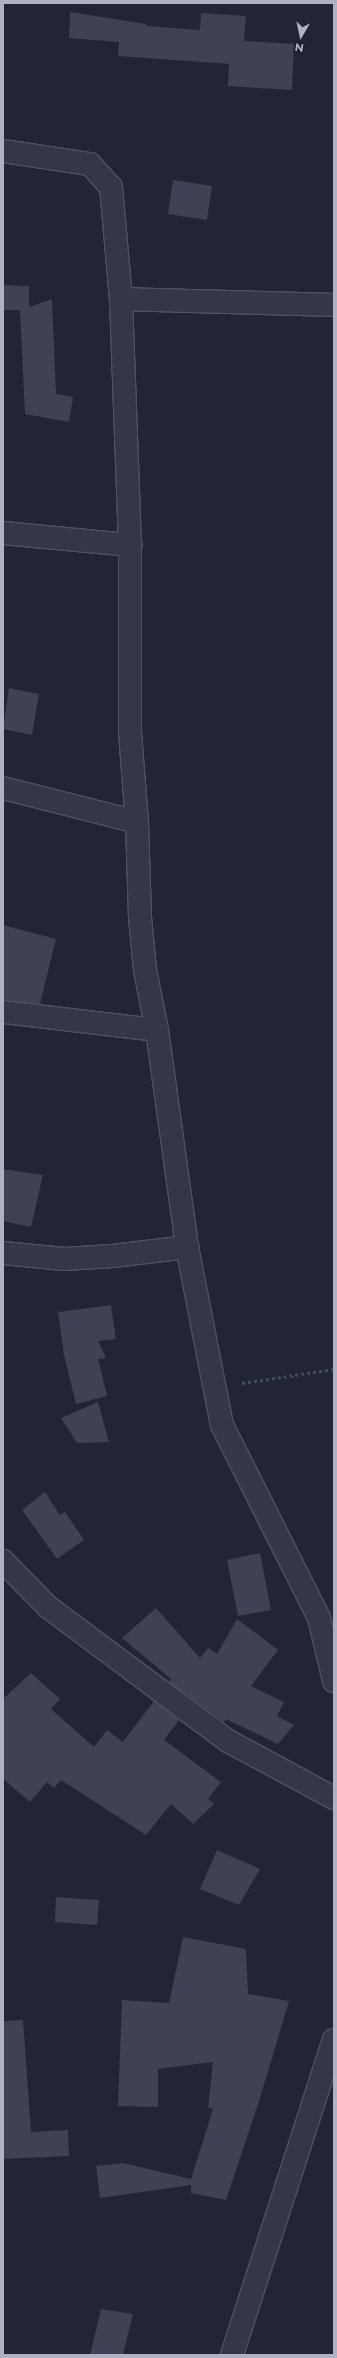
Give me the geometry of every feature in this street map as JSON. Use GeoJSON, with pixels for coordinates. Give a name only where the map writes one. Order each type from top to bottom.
{"type":"FeatureCollection","features":[{"type":"Feature","properties":{"kind":"street"},"geometry":{"type":"LineString","coordinates":[[3,151],[90,164],[111,186],[121,299],[130,545],[130,732],[137,822],[140,917],[144,970],[157,1030],[187,1246],[222,1425],[319,1618],[334,1681]]}},
{"type":"Feature","properties":{"kind":"street"},"geometry":{"type":"LineString","coordinates":[[121,299],[334,305]]}},
{"type":"Feature","properties":{"kind":"street"},"geometry":{"type":"LineString","coordinates":[[3,533],[130,545]]}},
{"type":"Feature","properties":{"kind":"street"},"geometry":{"type":"LineString","coordinates":[[3,788],[137,822]]}},
{"type":"Feature","properties":{"kind":"street"},"geometry":{"type":"LineString","coordinates":[[3,1012],[157,1030]]}},
{"type":"Feature","properties":{"kind":"street"},"geometry":{"type":"LineString","coordinates":[[3,1253],[64,1259],[113,1256],[187,1246]]}},
{"type":"Feature","properties":{"kind":"street"},"geometry":{"type":"LineString","coordinates":[[3,1561],[48,1607],[228,1741],[334,1798]]}},
{"type":"Feature","properties":{"kind":"street"},"geometry":{"type":"LineString","coordinates":[[232,2355],[334,2040]]}},
{"type":"Feature","properties":{"kind":"path"},"geometry":{"type":"LineString","coordinates":[[214,1388],[334,1369]]}},
{"type":"Feature","properties":{"kind":"building"},"geometry":{"type":"Polygon","coordinates":[[[70,12],[146,24],[146,26],[200,30],[201,13],[246,16],[244,41],[294,44],[292,90],[228,86],[229,64],[118,56],[119,42],[69,38],[70,12]]]}},
{"type":"Feature","properties":{"kind":"building"},"geometry":{"type":"Polygon","coordinates":[[[173,180],[212,186],[207,220],[168,214],[173,180]]]}},
{"type":"Feature","properties":{"kind":"building"},"geometry":{"type":"Polygon","coordinates":[[[3,285],[29,286],[29,307],[52,299],[56,394],[73,397],[69,422],[25,414],[20,310],[3,310],[3,285]]]}},
{"type":"Feature","properties":{"kind":"building"},"geometry":{"type":"Polygon","coordinates":[[[9,688],[39,694],[32,735],[3,729],[9,688]]]}},
{"type":"Feature","properties":{"kind":"building"},"geometry":{"type":"Polygon","coordinates":[[[3,925],[56,939],[40,1004],[3,1000],[3,925]]]}},
{"type":"Feature","properties":{"kind":"building"},"geometry":{"type":"Polygon","coordinates":[[[3,1169],[43,1175],[31,1227],[3,1221],[3,1169]]]}},
{"type":"Feature","properties":{"kind":"building"},"geometry":{"type":"Polygon","coordinates":[[[111,1305],[116,1339],[98,1341],[106,1358],[98,1359],[107,1396],[76,1404],[64,1355],[58,1312],[111,1305]]]}},
{"type":"Feature","properties":{"kind":"building"},"geometry":{"type":"Polygon","coordinates":[[[98,1402],[109,1442],[77,1443],[61,1418],[98,1402]]]}},
{"type":"Feature","properties":{"kind":"building"},"geometry":{"type":"Polygon","coordinates":[[[45,1492],[60,1515],[65,1512],[84,1540],[57,1559],[22,1510],[45,1492]]]}},
{"type":"Feature","properties":{"kind":"building"},"geometry":{"type":"Polygon","coordinates":[[[260,1553],[271,1610],[238,1616],[227,1560],[260,1553]]]}},
{"type":"Feature","properties":{"kind":"building"},"geometry":{"type":"Polygon","coordinates":[[[156,1608],[200,1658],[208,1648],[217,1654],[237,1619],[278,1650],[251,1686],[284,1702],[277,1716],[294,1725],[278,1744],[226,1719],[224,1722],[169,1682],[171,1679],[122,1638],[156,1608]]]}},
{"type":"Feature","properties":{"kind":"building"},"geometry":{"type":"Polygon","coordinates":[[[31,1673],[60,1699],[51,1709],[94,1747],[107,1730],[123,1742],[154,1701],[179,1720],[164,1740],[221,1782],[208,1799],[214,1804],[193,1824],[171,1804],[146,1835],[61,1780],[54,1788],[47,1782],[30,1802],[3,1779],[3,1699],[31,1673]]]}},
{"type":"Feature","properties":{"kind":"building"},"geometry":{"type":"Polygon","coordinates":[[[217,1850],[260,1869],[239,1905],[200,1889],[217,1850]]]}},
{"type":"Feature","properties":{"kind":"building"},"geometry":{"type":"Polygon","coordinates":[[[56,1897],[99,1900],[97,1925],[55,1922],[56,1897]]]}},
{"type":"Feature","properties":{"kind":"building"},"geometry":{"type":"Polygon","coordinates":[[[183,1937],[246,1949],[248,1994],[289,2001],[260,2098],[226,2200],[191,2193],[191,2185],[100,2198],[96,2166],[123,2163],[191,2179],[213,2109],[208,2108],[213,2062],[158,2069],[158,2107],[118,2106],[122,2000],[169,2003],[183,1937]]]}},
{"type":"Feature","properties":{"kind":"building"},"geometry":{"type":"Polygon","coordinates":[[[23,2020],[31,2132],[68,2130],[69,2156],[3,2159],[3,2021],[23,2020]]]}},
{"type":"Feature","properties":{"kind":"building"},"geometry":{"type":"Polygon","coordinates":[[[101,2309],[133,2314],[123,2355],[90,2355],[101,2309]]]}}]}
